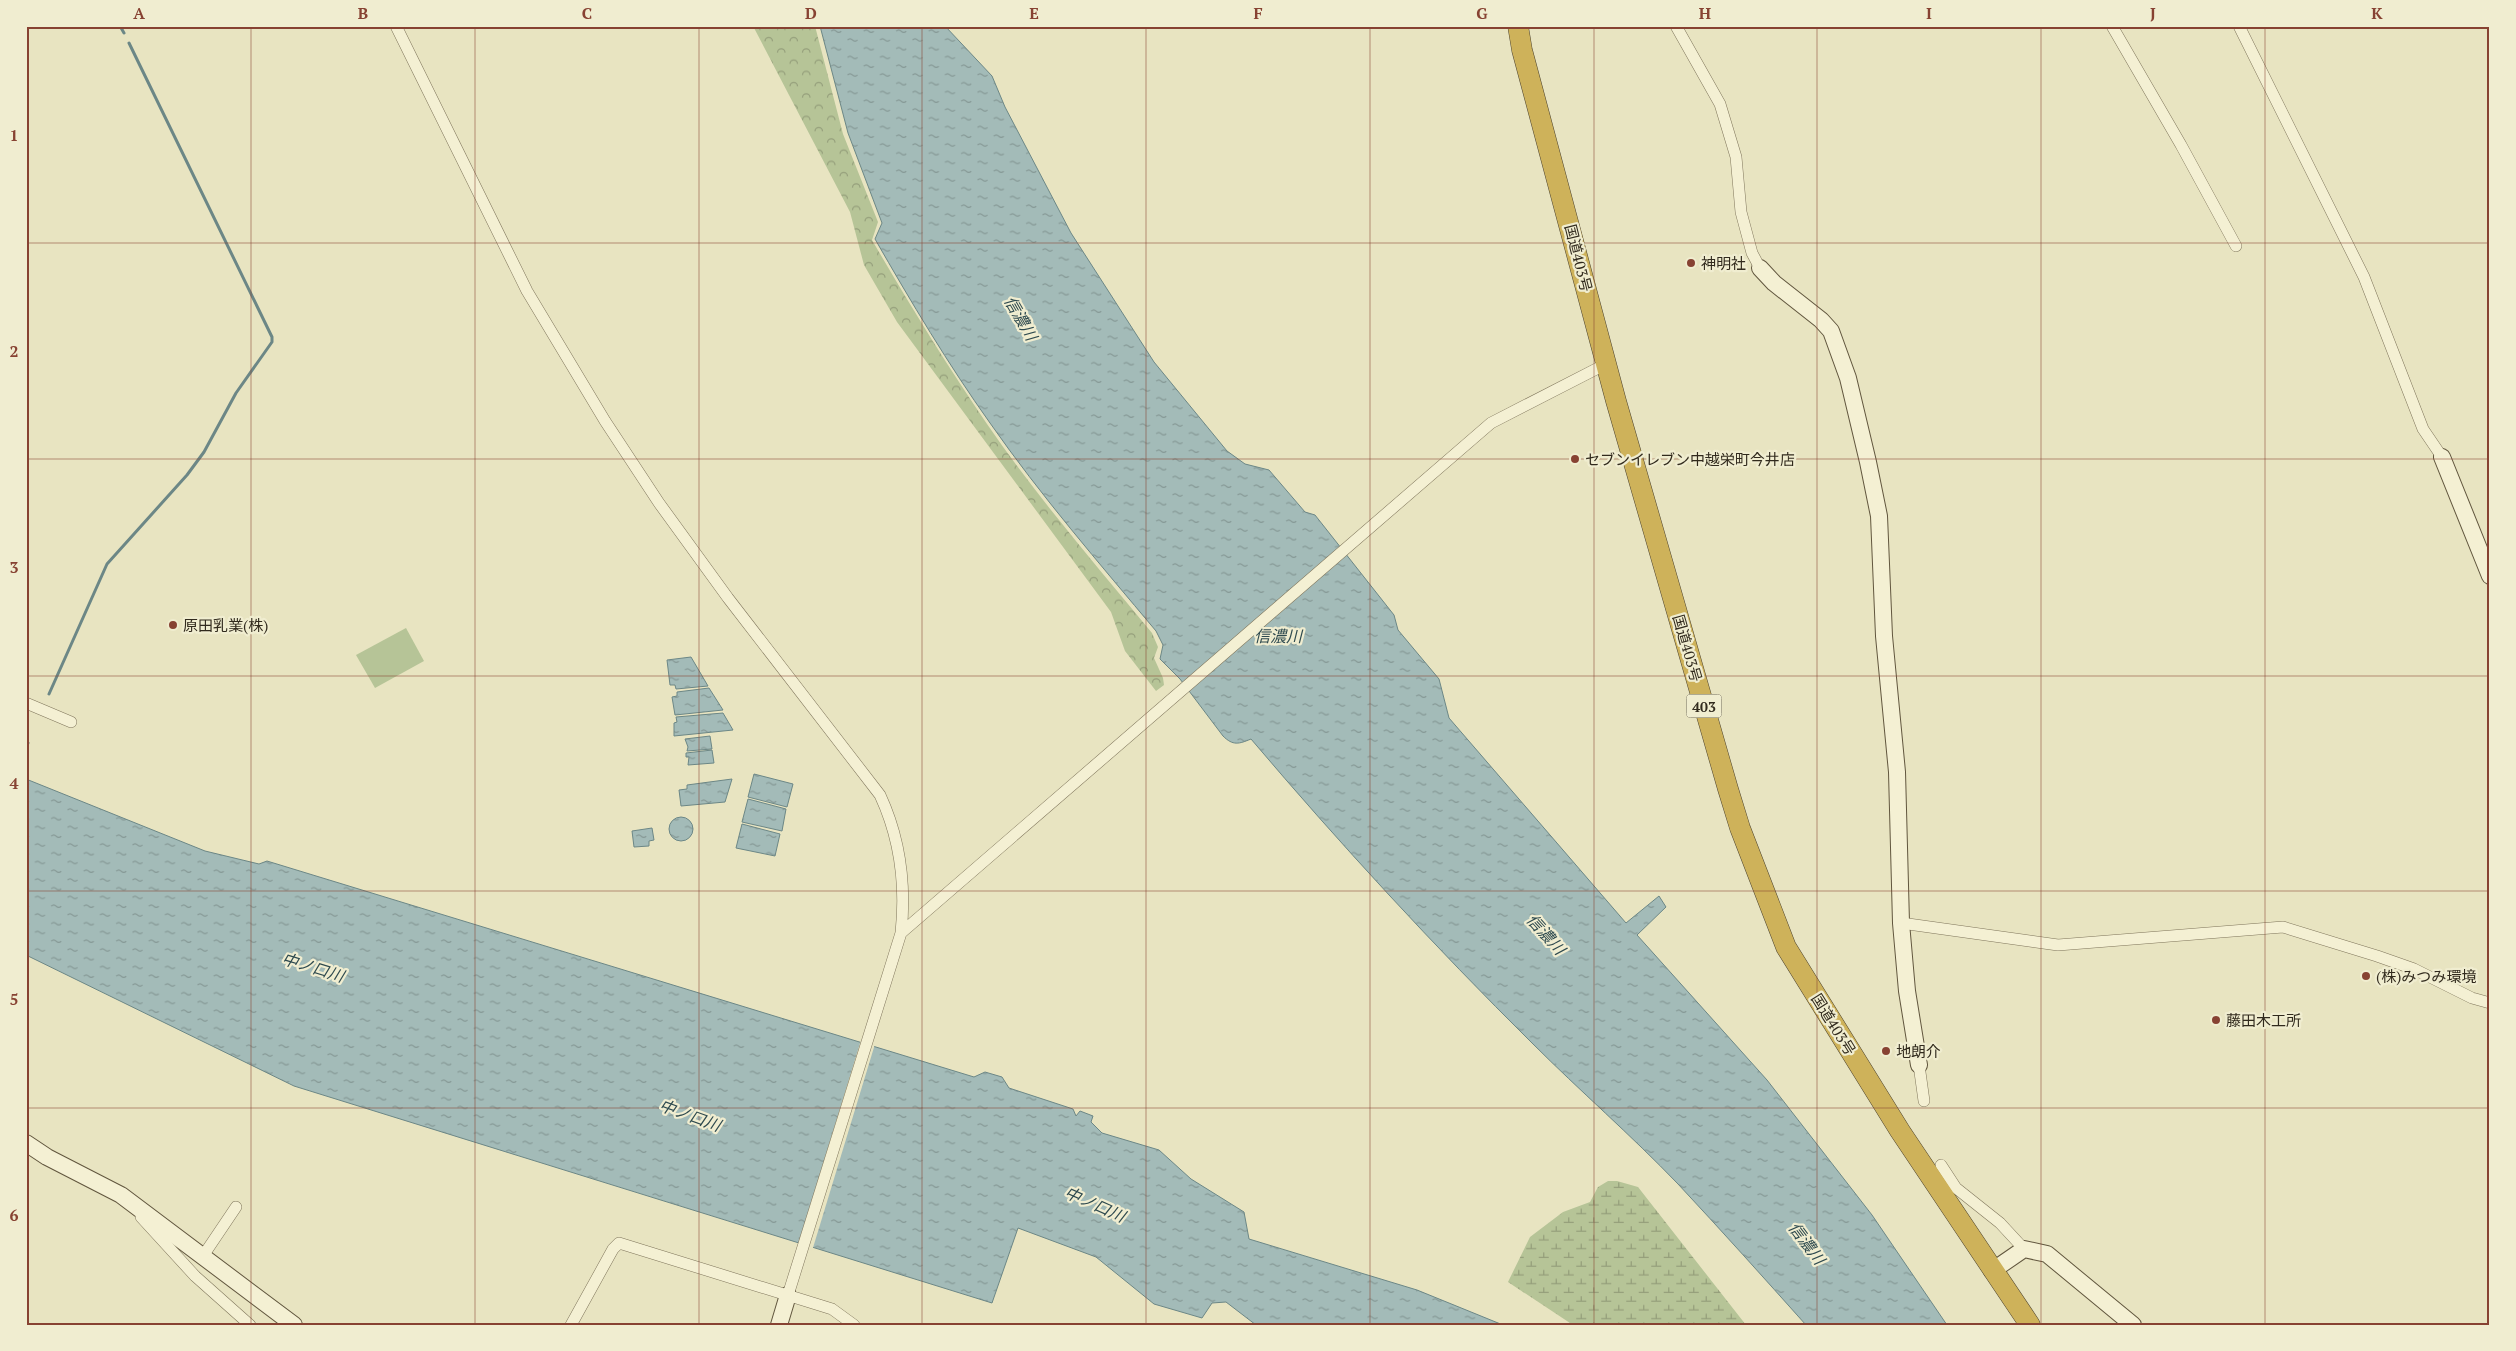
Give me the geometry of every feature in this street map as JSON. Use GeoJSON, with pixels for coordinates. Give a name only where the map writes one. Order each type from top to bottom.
{"type":"FeatureCollection","features":[{"type":"Feature","properties":{"kind":"highway","name":"国道403号"},"geometry":{"type":"LineString","coordinates":[[1518,26],[1522,50],[1606,364],[1728,789],[1740,828],[1786,947],[1900,1131],[1992,1271],[2030,1325]]}},
{"type":"Feature","properties":{"kind":"street"},"geometry":{"type":"LineString","coordinates":[[396,26],[527,291],[605,421],[655,496],[728,598],[880,795],[887,810],[900,861],[903,910],[901,933],[870,1028],[780,1325]]}},
{"type":"Feature","properties":{"kind":"street"},"geometry":{"type":"LineString","coordinates":[[1676,26],[1720,104],[1736,157],[1741,212],[1752,253],[1760,268],[1774,283],[1821,320],[1830,331],[1848,378],[1868,462],[1879,516],[1884,636],[1897,772],[1901,923],[1907,991],[1920,1065],[1924,1101]]}},
{"type":"Feature","properties":{"kind":"street"},"geometry":{"type":"LineString","coordinates":[[2112,26],[2181,145],[2236,246]]}},
{"type":"Feature","properties":{"kind":"street"},"geometry":{"type":"LineString","coordinates":[[2239,26],[2364,277],[2423,429],[2442,457],[2490,576]]}},
{"type":"Feature","properties":{"kind":"street"},"geometry":{"type":"LineString","coordinates":[[901,933],[1378,519],[1491,424],[1606,364]]}},
{"type":"Feature","properties":{"kind":"street"},"geometry":{"type":"LineString","coordinates":[[26,703],[71,722]]}},
{"type":"Feature","properties":{"kind":"street"},"geometry":{"type":"LineString","coordinates":[[1901,923],[2058,945],[2282,927],[2414,969],[2472,998],[2490,1003]]}},
{"type":"Feature","properties":{"kind":"street"},"geometry":{"type":"LineString","coordinates":[[26,1143],[47,1157],[121,1195],[294,1325]]}},
{"type":"Feature","properties":{"kind":"street"},"geometry":{"type":"LineString","coordinates":[[1941,1165],[1956,1188],[1970,1202],[2000,1223],[2024,1249],[2047,1254],[2133,1325]]}},
{"type":"Feature","properties":{"kind":"street"},"geometry":{"type":"LineString","coordinates":[[121,1195],[194,1276],[250,1325]]}},
{"type":"Feature","properties":{"kind":"street"},"geometry":{"type":"LineString","coordinates":[[202,1256],[236,1207]]}},
{"type":"Feature","properties":{"kind":"street"},"geometry":{"type":"LineString","coordinates":[[571,1325],[613,1249],[619,1243],[832,1309],[854,1325]]}},
{"type":"Feature","properties":{"kind":"street"},"geometry":{"type":"LineString","coordinates":[[1992,1271],[2024,1249]]}},
{"type":"Feature","properties":{"kind":"green space"},"geometry":{"type":"Polygon","coordinates":[[[753,26],[815,26],[843,134],[878,222],[872,240],[942,356],[1006,451],[1067,530],[1152,633],[1158,647],[1154,658],[1164,685],[1156,691],[1125,651],[1111,612],[897,322],[864,265],[850,212],[753,26]]]}},
{"type":"Feature","properties":{"kind":"green space"},"geometry":{"type":"Polygon","coordinates":[[[406,628],[424,661],[375,688],[356,655],[406,628]]]}},
{"type":"Feature","properties":{"kind":"green space"},"geometry":{"type":"Polygon","coordinates":[[[1608,1181],[1617,1181],[1638,1187],[1746,1325],[1573,1325],[1508,1282],[1530,1237],[1563,1212],[1590,1202],[1598,1187],[1608,1181]]]}},
{"type":"Feature","properties":{"kind":"water","name":"信濃川"},"geometry":{"type":"Polygon","coordinates":[[[820,26],[945,26],[992,76],[1005,107],[1071,233],[1154,362],[1227,451],[1245,464],[1269,470],[1305,512],[1315,515],[1394,615],[1398,630],[1439,679],[1449,718],[1626,923],[1659,896],[1666,907],[1637,935],[1767,1080],[1872,1215],[1947,1325],[1806,1325],[1678,1184],[1532,1043],[1423,932],[1353,856],[1251,739],[1233,743],[1223,736],[1180,679],[1160,659],[1163,645],[1156,631],[1050,503],[990,423],[930,332],[875,239],[882,223],[848,133],[820,26]]]}},
{"type":"Feature","properties":{"kind":"water"},"geometry":{"type":"Polygon","coordinates":[[[691,657],[708,686],[676,689],[675,685],[670,685],[667,660],[691,657]]]}},
{"type":"Feature","properties":{"kind":"water"},"geometry":{"type":"Polygon","coordinates":[[[709,688],[723,710],[675,715],[672,697],[677,696],[677,692],[709,688]]]}},
{"type":"Feature","properties":{"kind":"water"},"geometry":{"type":"Polygon","coordinates":[[[723,713],[733,730],[674,736],[674,723],[677,722],[676,717],[723,713]]]}},
{"type":"Feature","properties":{"kind":"water"},"geometry":{"type":"Polygon","coordinates":[[[710,736],[712,749],[687,751],[688,747],[685,739],[710,736]]]}},
{"type":"Feature","properties":{"kind":"water"},"geometry":{"type":"Polygon","coordinates":[[[712,750],[714,763],[688,765],[689,757],[686,757],[686,753],[712,750]]]}},
{"type":"Feature","properties":{"kind":"water"},"geometry":{"type":"Polygon","coordinates":[[[754,774],[793,784],[787,807],[748,797],[754,774]]]}},
{"type":"Feature","properties":{"kind":"water","name":"中ノ口川"},"geometry":{"type":"Polygon","coordinates":[[[26,779],[205,851],[259,864],[267,861],[974,1077],[985,1072],[1002,1077],[1009,1088],[1073,1109],[1076,1116],[1080,1111],[1093,1116],[1091,1122],[1102,1133],[1159,1150],[1191,1179],[1244,1212],[1249,1239],[1417,1290],[1503,1325],[1256,1325],[1226,1302],[1212,1303],[1202,1318],[1154,1304],[1096,1257],[1018,1228],[992,1303],[294,1086],[26,955],[26,779]]]}},
{"type":"Feature","properties":{"kind":"water"},"geometry":{"type":"Polygon","coordinates":[[[732,779],[725,802],[681,806],[679,790],[687,789],[687,785],[732,779]]]}},
{"type":"Feature","properties":{"kind":"water"},"geometry":{"type":"Polygon","coordinates":[[[748,799],[786,809],[782,831],[742,822],[748,799]]]}},
{"type":"Feature","properties":{"kind":"water"},"geometry":{"type":"Polygon","coordinates":[[[681,817],[686,818],[692,824],[692,834],[686,840],[681,841],[676,840],[670,834],[669,829],[670,824],[676,818],[681,817]]]}},
{"type":"Feature","properties":{"kind":"water"},"geometry":{"type":"Polygon","coordinates":[[[742,824],[780,834],[775,856],[736,848],[742,824]]]}},
{"type":"Feature","properties":{"kind":"water"},"geometry":{"type":"Polygon","coordinates":[[[652,828],[654,840],[649,841],[649,846],[634,847],[632,831],[652,828]]]}},
{"type":"Feature","properties":{"kind":"pier"},"geometry":{"type":"Polygon","coordinates":[[[861,1040],[875,1044],[812,1251],[798,1246],[861,1040]]]}},
{"type":"Feature","properties":{"kind":"waterway"},"geometry":{"type":"LineString","coordinates":[[120,26],[124,33]]}},
{"type":"Feature","properties":{"kind":"waterway"},"geometry":{"type":"LineString","coordinates":[[49,694],[107,564],[187,475],[204,452],[236,393],[272,342],[272,337],[129,43]]}},
{"type":"Feature","properties":{"kind":"waterway"},"geometry":{"type":"LineString","coordinates":[[26,748],[28,743]]}},
{"type":"Feature","properties":{"kind":"place","name":"神明社"},"geometry":{"type":"Point","coordinates":[1691,263]}},
{"type":"Feature","properties":{"kind":"place","name":"セブンイレブン中越栄町今井店"},"geometry":{"type":"Point","coordinates":[1575,459]}},
{"type":"Feature","properties":{"kind":"place","name":"原田乳業(株)"},"geometry":{"type":"Point","coordinates":[173,625]}},
{"type":"Feature","properties":{"kind":"place","name":"(株)みつみ環境"},"geometry":{"type":"Point","coordinates":[2366,976]}},
{"type":"Feature","properties":{"kind":"place","name":"藤田木工所"},"geometry":{"type":"Point","coordinates":[2216,1020]}},
{"type":"Feature","properties":{"kind":"place","name":"地朗介"},"geometry":{"type":"Point","coordinates":[1886,1051]}}]}
